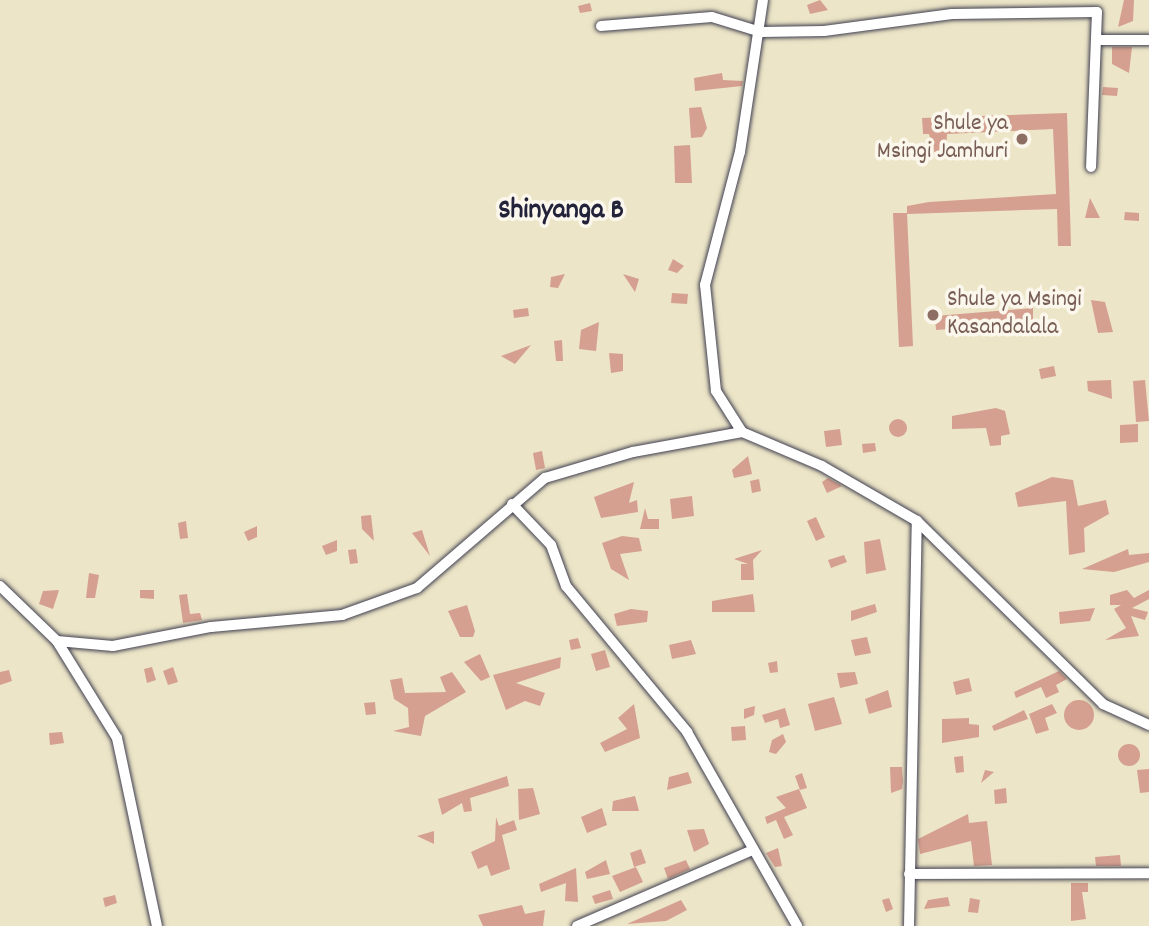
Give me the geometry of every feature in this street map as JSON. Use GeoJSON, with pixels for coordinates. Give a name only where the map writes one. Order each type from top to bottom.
{"type":"FeatureCollection","features":[{"type":"Feature","properties":{"kind":"street"},"geometry":{"type":"LineString","coordinates":[[742,432],[716,391],[705,285],[740,152],[761,32],[763,0]]}},
{"type":"Feature","properties":{"kind":"street"},"geometry":{"type":"LineString","coordinates":[[601,26],[712,17],[761,32],[824,31],[952,15],[1097,12],[1091,167]]}},
{"type":"Feature","properties":{"kind":"street"},"geometry":{"type":"LineString","coordinates":[[1097,40],[1149,40]]}},
{"type":"Feature","properties":{"kind":"street"},"geometry":{"type":"LineString","coordinates":[[57,641],[113,646],[211,627],[342,615],[417,588],[545,478],[633,452],[742,432],[822,466],[917,521],[1103,704],[1149,725]]}},
{"type":"Feature","properties":{"kind":"street"},"geometry":{"type":"LineString","coordinates":[[512,504],[551,545],[566,586],[687,732],[797,926]]}},
{"type":"Feature","properties":{"kind":"street"},"geometry":{"type":"LineString","coordinates":[[909,926],[917,521]]}},
{"type":"Feature","properties":{"kind":"street"},"geometry":{"type":"LineString","coordinates":[[0,586],[57,641],[117,738],[157,926]]}},
{"type":"Feature","properties":{"kind":"street"},"geometry":{"type":"LineString","coordinates":[[578,926],[753,850]]}},
{"type":"Feature","properties":{"kind":"street"},"geometry":{"type":"LineString","coordinates":[[909,874],[1149,873]]}},
{"type":"Feature","properties":{"kind":"building"},"geometry":{"type":"Polygon","coordinates":[[[820,0],[828,10],[810,14],[807,5],[820,0]]]}},
{"type":"Feature","properties":{"kind":"building"},"geometry":{"type":"Polygon","coordinates":[[[1124,0],[1134,0],[1133,21],[1118,27],[1124,0]]]}},
{"type":"Feature","properties":{"kind":"building"},"geometry":{"type":"Polygon","coordinates":[[[590,3],[592,11],[580,13],[578,6],[590,3]]]}},
{"type":"Feature","properties":{"kind":"building"},"geometry":{"type":"Polygon","coordinates":[[[1112,47],[1132,47],[1129,73],[1112,64],[1112,47]]]}},
{"type":"Feature","properties":{"kind":"building"},"geometry":{"type":"Polygon","coordinates":[[[722,73],[723,80],[743,81],[742,86],[695,91],[694,78],[722,73]]]}},
{"type":"Feature","properties":{"kind":"building"},"geometry":{"type":"Polygon","coordinates":[[[1103,87],[1118,88],[1117,96],[1102,95],[1103,87]]]}},
{"type":"Feature","properties":{"kind":"building"},"geometry":{"type":"Polygon","coordinates":[[[701,107],[707,128],[702,137],[691,138],[689,108],[701,107]]]}},
{"type":"Feature","properties":{"kind":"building"},"geometry":{"type":"Polygon","coordinates":[[[1067,113],[1071,246],[1058,246],[1057,209],[907,214],[907,206],[929,202],[1056,194],[1053,129],[947,134],[946,149],[934,152],[929,134],[923,134],[922,118],[1067,113]]]}},
{"type":"Feature","properties":{"kind":"building"},"geometry":{"type":"Polygon","coordinates":[[[690,145],[692,183],[675,183],[674,146],[690,145]]]}},
{"type":"Feature","properties":{"kind":"building"},"geometry":{"type":"Polygon","coordinates":[[[1090,198],[1100,218],[1085,218],[1090,198]]]}},
{"type":"Feature","properties":{"kind":"building"},"geometry":{"type":"Polygon","coordinates":[[[1125,212],[1139,213],[1139,221],[1124,220],[1125,212]]]}},
{"type":"Feature","properties":{"kind":"building"},"geometry":{"type":"Polygon","coordinates":[[[893,213],[907,213],[913,346],[899,347],[893,213]]]}},
{"type":"Feature","properties":{"kind":"building"},"geometry":{"type":"Polygon","coordinates":[[[673,259],[684,266],[677,273],[668,270],[673,259]]]}},
{"type":"Feature","properties":{"kind":"building"},"geometry":{"type":"Polygon","coordinates":[[[565,274],[558,288],[550,287],[551,277],[565,274]]]}},
{"type":"Feature","properties":{"kind":"building"},"geometry":{"type":"Polygon","coordinates":[[[623,274],[639,279],[635,292],[623,274]]]}},
{"type":"Feature","properties":{"kind":"building"},"geometry":{"type":"Polygon","coordinates":[[[672,293],[688,294],[687,304],[671,303],[672,293]]]}},
{"type":"Feature","properties":{"kind":"building"},"geometry":{"type":"Polygon","coordinates":[[[1091,300],[1105,302],[1113,332],[1098,333],[1091,300]]]}},
{"type":"Feature","properties":{"kind":"building"},"geometry":{"type":"Polygon","coordinates":[[[528,308],[529,316],[514,318],[513,310],[528,308]]]}},
{"type":"Feature","properties":{"kind":"building"},"geometry":{"type":"Polygon","coordinates":[[[1033,308],[1033,323],[936,330],[935,316],[1033,308]]]}},
{"type":"Feature","properties":{"kind":"building"},"geometry":{"type":"Polygon","coordinates":[[[599,322],[596,351],[579,349],[581,330],[599,322]]]}},
{"type":"Feature","properties":{"kind":"building"},"geometry":{"type":"Polygon","coordinates":[[[562,340],[563,361],[556,361],[554,341],[562,340]]]}},
{"type":"Feature","properties":{"kind":"building"},"geometry":{"type":"Polygon","coordinates":[[[531,345],[515,364],[501,356],[531,345]]]}},
{"type":"Feature","properties":{"kind":"building"},"geometry":{"type":"Polygon","coordinates":[[[609,353],[623,354],[623,371],[611,373],[609,353]]]}},
{"type":"Feature","properties":{"kind":"building"},"geometry":{"type":"Polygon","coordinates":[[[1054,366],[1056,376],[1041,379],[1039,369],[1054,366]]]}},
{"type":"Feature","properties":{"kind":"building"},"geometry":{"type":"Polygon","coordinates":[[[1111,380],[1112,399],[1088,391],[1087,381],[1111,380]]]}},
{"type":"Feature","properties":{"kind":"building"},"geometry":{"type":"Polygon","coordinates":[[[1145,380],[1149,421],[1136,422],[1133,381],[1145,380]]]}},
{"type":"Feature","properties":{"kind":"building"},"geometry":{"type":"Polygon","coordinates":[[[996,408],[1005,411],[1010,434],[1001,436],[1001,445],[990,446],[986,428],[952,429],[952,416],[996,408]]]}},
{"type":"Feature","properties":{"kind":"building"},"geometry":{"type":"Polygon","coordinates":[[[898,419],[904,422],[907,428],[904,434],[898,437],[892,434],[889,428],[892,422],[898,419]]]}},
{"type":"Feature","properties":{"kind":"building"},"geometry":{"type":"Polygon","coordinates":[[[1138,424],[1138,442],[1120,443],[1120,425],[1138,424]]]}},
{"type":"Feature","properties":{"kind":"building"},"geometry":{"type":"Polygon","coordinates":[[[840,429],[842,445],[826,447],[824,431],[840,429]]]}},
{"type":"Feature","properties":{"kind":"building"},"geometry":{"type":"Polygon","coordinates":[[[875,443],[876,451],[863,453],[862,444],[875,443]]]}},
{"type":"Feature","properties":{"kind":"building"},"geometry":{"type":"Polygon","coordinates":[[[542,451],[545,468],[536,470],[533,453],[542,451]]]}},
{"type":"Feature","properties":{"kind":"building"},"geometry":{"type":"Polygon","coordinates":[[[748,456],[752,474],[734,478],[732,470],[748,456]]]}},
{"type":"Feature","properties":{"kind":"building"},"geometry":{"type":"Polygon","coordinates":[[[1052,477],[1073,480],[1078,506],[1106,500],[1109,514],[1084,528],[1085,552],[1069,555],[1066,501],[1018,507],[1015,493],[1052,477]]]}},
{"type":"Feature","properties":{"kind":"building"},"geometry":{"type":"Polygon","coordinates":[[[828,478],[842,486],[827,493],[822,482],[828,478]]]}},
{"type":"Feature","properties":{"kind":"building"},"geometry":{"type":"Polygon","coordinates":[[[759,479],[761,491],[752,493],[750,481],[759,479]]]}},
{"type":"Feature","properties":{"kind":"building"},"geometry":{"type":"Polygon","coordinates":[[[634,482],[629,503],[637,500],[638,512],[601,518],[594,497],[634,482]]]}},
{"type":"Feature","properties":{"kind":"building"},"geometry":{"type":"Polygon","coordinates":[[[692,496],[694,516],[672,519],[670,499],[692,496]]]}},
{"type":"Feature","properties":{"kind":"building"},"geometry":{"type":"Polygon","coordinates":[[[645,508],[648,519],[659,519],[659,529],[640,529],[645,508]]]}},
{"type":"Feature","properties":{"kind":"building"},"geometry":{"type":"Polygon","coordinates":[[[371,515],[374,541],[362,529],[361,516],[371,515]]]}},
{"type":"Feature","properties":{"kind":"building"},"geometry":{"type":"Polygon","coordinates":[[[816,517],[825,537],[816,541],[807,521],[816,517]]]}},
{"type":"Feature","properties":{"kind":"building"},"geometry":{"type":"Polygon","coordinates":[[[186,521],[188,538],[180,539],[178,523],[186,521]]]}},
{"type":"Feature","properties":{"kind":"building"},"geometry":{"type":"Polygon","coordinates":[[[257,526],[257,537],[248,541],[244,532],[257,526]]]}},
{"type":"Feature","properties":{"kind":"building"},"geometry":{"type":"Polygon","coordinates":[[[422,530],[430,556],[412,533],[422,530]]]}},
{"type":"Feature","properties":{"kind":"building"},"geometry":{"type":"Polygon","coordinates":[[[622,536],[639,538],[642,551],[620,554],[629,580],[611,569],[602,543],[622,536]]]}},
{"type":"Feature","properties":{"kind":"building"},"geometry":{"type":"Polygon","coordinates":[[[880,539],[886,570],[866,574],[864,542],[880,539]]]}},
{"type":"Feature","properties":{"kind":"building"},"geometry":{"type":"Polygon","coordinates":[[[337,540],[337,551],[326,555],[322,546],[337,540]]]}},
{"type":"Feature","properties":{"kind":"building"},"geometry":{"type":"Polygon","coordinates":[[[356,549],[358,563],[350,564],[348,550],[356,549]]]}},
{"type":"Feature","properties":{"kind":"building"},"geometry":{"type":"Polygon","coordinates":[[[1128,549],[1129,555],[1149,553],[1149,562],[1114,572],[1082,569],[1128,549]]]}},
{"type":"Feature","properties":{"kind":"building"},"geometry":{"type":"Polygon","coordinates":[[[762,550],[753,560],[754,580],[741,580],[741,564],[748,564],[734,559],[762,550]]]}},
{"type":"Feature","properties":{"kind":"building"},"geometry":{"type":"Polygon","coordinates":[[[844,555],[847,562],[831,568],[828,560],[844,555]]]}},
{"type":"Feature","properties":{"kind":"building"},"geometry":{"type":"Polygon","coordinates":[[[89,573],[99,575],[95,598],[86,598],[89,573]]]}},
{"type":"Feature","properties":{"kind":"building"},"geometry":{"type":"Polygon","coordinates":[[[59,590],[53,609],[39,604],[43,591],[59,590]]]}},
{"type":"Feature","properties":{"kind":"building"},"geometry":{"type":"Polygon","coordinates":[[[140,590],[154,590],[154,599],[140,598],[140,590]]]}},
{"type":"Feature","properties":{"kind":"building"},"geometry":{"type":"Polygon","coordinates":[[[1127,590],[1134,598],[1149,590],[1149,599],[1132,608],[1148,612],[1145,620],[1131,616],[1139,636],[1105,640],[1126,628],[1114,609],[1121,605],[1110,605],[1110,595],[1127,590]]]}},
{"type":"Feature","properties":{"kind":"building"},"geometry":{"type":"Polygon","coordinates":[[[187,594],[190,614],[200,613],[202,620],[183,623],[179,595],[187,594]]]}},
{"type":"Feature","properties":{"kind":"building"},"geometry":{"type":"Polygon","coordinates":[[[753,594],[755,612],[712,612],[712,601],[753,594]]]}},
{"type":"Feature","properties":{"kind":"building"},"geometry":{"type":"Polygon","coordinates":[[[875,604],[877,612],[851,621],[851,611],[875,604]]]}},
{"type":"Feature","properties":{"kind":"building"},"geometry":{"type":"Polygon","coordinates":[[[467,605],[475,631],[473,637],[460,637],[448,611],[467,605]]]}},
{"type":"Feature","properties":{"kind":"building"},"geometry":{"type":"Polygon","coordinates":[[[1095,608],[1090,621],[1060,624],[1059,612],[1095,608]]]}},
{"type":"Feature","properties":{"kind":"building"},"geometry":{"type":"Polygon","coordinates":[[[631,609],[648,611],[647,622],[617,626],[614,614],[631,609]]]}},
{"type":"Feature","properties":{"kind":"building"},"geometry":{"type":"Polygon","coordinates":[[[867,637],[871,653],[855,656],[851,640],[867,637]]]}},
{"type":"Feature","properties":{"kind":"building"},"geometry":{"type":"Polygon","coordinates":[[[578,638],[581,648],[571,650],[569,640],[578,638]]]}},
{"type":"Feature","properties":{"kind":"building"},"geometry":{"type":"Polygon","coordinates":[[[691,640],[696,654],[672,659],[669,645],[691,640]]]}},
{"type":"Feature","properties":{"kind":"building"},"geometry":{"type":"Polygon","coordinates":[[[605,650],[610,667],[596,671],[591,654],[605,650]]]}},
{"type":"Feature","properties":{"kind":"building"},"geometry":{"type":"Polygon","coordinates":[[[480,654],[490,677],[481,681],[464,662],[480,654]]]}},
{"type":"Feature","properties":{"kind":"building"},"geometry":{"type":"Polygon","coordinates":[[[561,657],[560,668],[516,683],[545,693],[540,706],[525,701],[506,710],[493,675],[561,657]]]}},
{"type":"Feature","properties":{"kind":"building"},"geometry":{"type":"Polygon","coordinates":[[[777,661],[778,672],[770,673],[768,663],[777,661]]]}},
{"type":"Feature","properties":{"kind":"building"},"geometry":{"type":"Polygon","coordinates":[[[152,667],[156,680],[147,683],[144,669],[152,667]]]}},
{"type":"Feature","properties":{"kind":"building"},"geometry":{"type":"Polygon","coordinates":[[[173,667],[178,682],[168,685],[163,671],[173,667]]]}},
{"type":"Feature","properties":{"kind":"building"},"geometry":{"type":"Polygon","coordinates":[[[9,670],[12,681],[0,685],[0,672],[9,670]]]}},
{"type":"Feature","properties":{"kind":"building"},"geometry":{"type":"Polygon","coordinates":[[[1059,671],[1067,679],[1056,685],[1059,692],[1046,698],[1041,687],[1016,698],[1014,692],[1059,671]]]}},
{"type":"Feature","properties":{"kind":"building"},"geometry":{"type":"Polygon","coordinates":[[[452,672],[466,692],[425,716],[421,736],[393,731],[409,727],[408,708],[394,699],[390,680],[402,678],[405,693],[446,692],[440,677],[452,672]]]}},
{"type":"Feature","properties":{"kind":"building"},"geometry":{"type":"Polygon","coordinates":[[[855,672],[858,684],[840,688],[837,673],[855,672]]]}},
{"type":"Feature","properties":{"kind":"building"},"geometry":{"type":"Polygon","coordinates":[[[969,678],[972,691],[956,695],[953,682],[969,678]]]}},
{"type":"Feature","properties":{"kind":"building"},"geometry":{"type":"Polygon","coordinates":[[[888,690],[892,707],[869,714],[865,699],[888,690]]]}},
{"type":"Feature","properties":{"kind":"building"},"geometry":{"type":"Polygon","coordinates":[[[834,697],[842,724],[815,731],[808,704],[834,697]]]}},
{"type":"Feature","properties":{"kind":"building"},"geometry":{"type":"Polygon","coordinates":[[[1079,700],[1090,704],[1094,715],[1090,726],[1079,730],[1068,726],[1064,715],[1068,704],[1079,700]]]}},
{"type":"Feature","properties":{"kind":"building"},"geometry":{"type":"Polygon","coordinates":[[[375,702],[376,714],[366,715],[364,703],[375,702]]]}},
{"type":"Feature","properties":{"kind":"building"},"geometry":{"type":"Polygon","coordinates":[[[634,704],[640,738],[605,752],[600,743],[627,729],[618,718],[634,704]]]}},
{"type":"Feature","properties":{"kind":"building"},"geometry":{"type":"Polygon","coordinates":[[[1052,704],[1057,713],[1045,718],[1049,730],[1036,734],[1029,714],[1052,704]]]}},
{"type":"Feature","properties":{"kind":"building"},"geometry":{"type":"Polygon","coordinates":[[[755,706],[754,715],[744,719],[744,709],[755,706]]]}},
{"type":"Feature","properties":{"kind":"building"},"geometry":{"type":"Polygon","coordinates":[[[785,708],[790,725],[780,728],[778,719],[765,723],[762,715],[785,708]]]}},
{"type":"Feature","properties":{"kind":"building"},"geometry":{"type":"Polygon","coordinates":[[[1024,710],[1028,719],[994,731],[992,726],[1024,710]]]}},
{"type":"Feature","properties":{"kind":"building"},"geometry":{"type":"Polygon","coordinates":[[[969,718],[969,724],[979,725],[979,737],[942,743],[942,719],[969,718]]]}},
{"type":"Feature","properties":{"kind":"building"},"geometry":{"type":"Polygon","coordinates":[[[745,726],[746,740],[732,741],[731,727],[745,726]]]}},
{"type":"Feature","properties":{"kind":"building"},"geometry":{"type":"Polygon","coordinates":[[[62,732],[64,743],[50,745],[49,733],[62,732]]]}},
{"type":"Feature","properties":{"kind":"building"},"geometry":{"type":"Polygon","coordinates":[[[783,734],[786,742],[776,754],[769,752],[772,740],[783,734]]]}},
{"type":"Feature","properties":{"kind":"building"},"geometry":{"type":"Polygon","coordinates":[[[1129,744],[1137,747],[1140,755],[1137,763],[1129,766],[1121,763],[1118,755],[1121,747],[1129,744]]]}},
{"type":"Feature","properties":{"kind":"building"},"geometry":{"type":"Polygon","coordinates":[[[963,756],[964,772],[956,773],[954,757],[963,756]]]}},
{"type":"Feature","properties":{"kind":"building"},"geometry":{"type":"Polygon","coordinates":[[[890,767],[902,767],[903,782],[902,789],[891,793],[890,767]]]}},
{"type":"Feature","properties":{"kind":"building"},"geometry":{"type":"Polygon","coordinates":[[[1149,769],[1149,792],[1140,793],[1137,770],[1149,769]]]}},
{"type":"Feature","properties":{"kind":"building"},"geometry":{"type":"Polygon","coordinates":[[[985,770],[994,772],[981,783],[985,770]]]}},
{"type":"Feature","properties":{"kind":"building"},"geometry":{"type":"Polygon","coordinates":[[[688,772],[692,783],[667,790],[669,777],[688,772]]]}},
{"type":"Feature","properties":{"kind":"building"},"geometry":{"type":"Polygon","coordinates":[[[802,773],[807,788],[800,790],[795,776],[802,773]]]}},
{"type":"Feature","properties":{"kind":"building"},"geometry":{"type":"Polygon","coordinates":[[[507,776],[509,786],[470,798],[472,811],[464,812],[462,803],[442,815],[438,799],[507,776]]]}},
{"type":"Feature","properties":{"kind":"building"},"geometry":{"type":"Polygon","coordinates":[[[533,788],[540,814],[519,820],[518,789],[533,788]]]}},
{"type":"Feature","properties":{"kind":"building"},"geometry":{"type":"Polygon","coordinates":[[[1006,788],[1007,803],[995,804],[994,790],[1006,788]]]}},
{"type":"Feature","properties":{"kind":"building"},"geometry":{"type":"Polygon","coordinates":[[[799,789],[807,808],[784,817],[793,835],[784,839],[776,820],[767,824],[765,817],[786,808],[776,797],[799,789]]]}},
{"type":"Feature","properties":{"kind":"building"},"geometry":{"type":"Polygon","coordinates":[[[635,796],[639,811],[612,811],[613,801],[635,796]]]}},
{"type":"Feature","properties":{"kind":"building"},"geometry":{"type":"Polygon","coordinates":[[[602,808],[607,825],[587,833],[581,817],[602,808]]]}},
{"type":"Feature","properties":{"kind":"building"},"geometry":{"type":"Polygon","coordinates":[[[968,814],[969,823],[987,821],[992,865],[974,866],[971,841],[920,854],[918,839],[968,814]]]}},
{"type":"Feature","properties":{"kind":"building"},"geometry":{"type":"Polygon","coordinates":[[[496,817],[499,826],[514,820],[517,830],[502,835],[510,869],[491,876],[487,865],[478,869],[471,852],[495,841],[496,817]]]}},
{"type":"Feature","properties":{"kind":"building"},"geometry":{"type":"Polygon","coordinates":[[[704,829],[709,844],[694,852],[687,830],[704,829]]]}},
{"type":"Feature","properties":{"kind":"building"},"geometry":{"type":"Polygon","coordinates":[[[434,831],[434,844],[417,836],[434,831]]]}},
{"type":"Feature","properties":{"kind":"building"},"geometry":{"type":"Polygon","coordinates":[[[778,848],[782,866],[775,867],[766,853],[778,848]]]}},
{"type":"Feature","properties":{"kind":"building"},"geometry":{"type":"Polygon","coordinates":[[[641,849],[646,863],[634,867],[630,853],[641,849]]]}},
{"type":"Feature","properties":{"kind":"building"},"geometry":{"type":"Polygon","coordinates":[[[1120,855],[1121,866],[1096,866],[1095,857],[1120,855]]]}},
{"type":"Feature","properties":{"kind":"building"},"geometry":{"type":"Polygon","coordinates":[[[606,860],[610,874],[587,879],[585,872],[606,860]]]}},
{"type":"Feature","properties":{"kind":"building"},"geometry":{"type":"Polygon","coordinates":[[[686,860],[690,869],[668,879],[664,868],[686,860]]]}},
{"type":"Feature","properties":{"kind":"building"},"geometry":{"type":"Polygon","coordinates":[[[636,867],[643,882],[620,892],[612,876],[636,867]]]}},
{"type":"Feature","properties":{"kind":"building"},"geometry":{"type":"Polygon","coordinates":[[[576,868],[578,902],[565,901],[566,883],[541,892],[539,884],[576,868]]]}},
{"type":"Feature","properties":{"kind":"building"},"geometry":{"type":"Polygon","coordinates":[[[1071,883],[1088,883],[1088,892],[1082,892],[1086,919],[1071,921],[1071,883]]]}},
{"type":"Feature","properties":{"kind":"building"},"geometry":{"type":"Polygon","coordinates":[[[610,890],[613,899],[595,904],[592,896],[610,890]]]}},
{"type":"Feature","properties":{"kind":"building"},"geometry":{"type":"Polygon","coordinates":[[[115,895],[117,903],[105,907],[103,898],[115,895]]]}},
{"type":"Feature","properties":{"kind":"building"},"geometry":{"type":"Polygon","coordinates":[[[948,897],[950,906],[924,909],[928,900],[948,897]]]}},
{"type":"Feature","properties":{"kind":"building"},"geometry":{"type":"Polygon","coordinates":[[[889,898],[893,909],[886,912],[882,900],[889,898]]]}},
{"type":"Feature","properties":{"kind":"building"},"geometry":{"type":"Polygon","coordinates":[[[970,898],[980,900],[978,913],[968,912],[970,898]]]}},
{"type":"Feature","properties":{"kind":"building"},"geometry":{"type":"Polygon","coordinates":[[[681,900],[687,910],[666,921],[627,924],[681,900]]]}},
{"type":"Feature","properties":{"kind":"building"},"geometry":{"type":"Polygon","coordinates":[[[522,905],[525,914],[545,910],[543,926],[483,926],[478,915],[522,905]]]}},
{"type":"Feature","properties":{"kind":"place","name":"Shule ya Msingi Jamhuri"},"geometry":{"type":"Point","coordinates":[1022,139]}},
{"type":"Feature","properties":{"kind":"place","name":"Shule ya Msingi Kasandalala"},"geometry":{"type":"Point","coordinates":[933,315]}},
{"type":"Feature","properties":{"kind":"district","name":"Shinyanga B"},"geometry":{"type":"Point","coordinates":[561,212]}}]}
